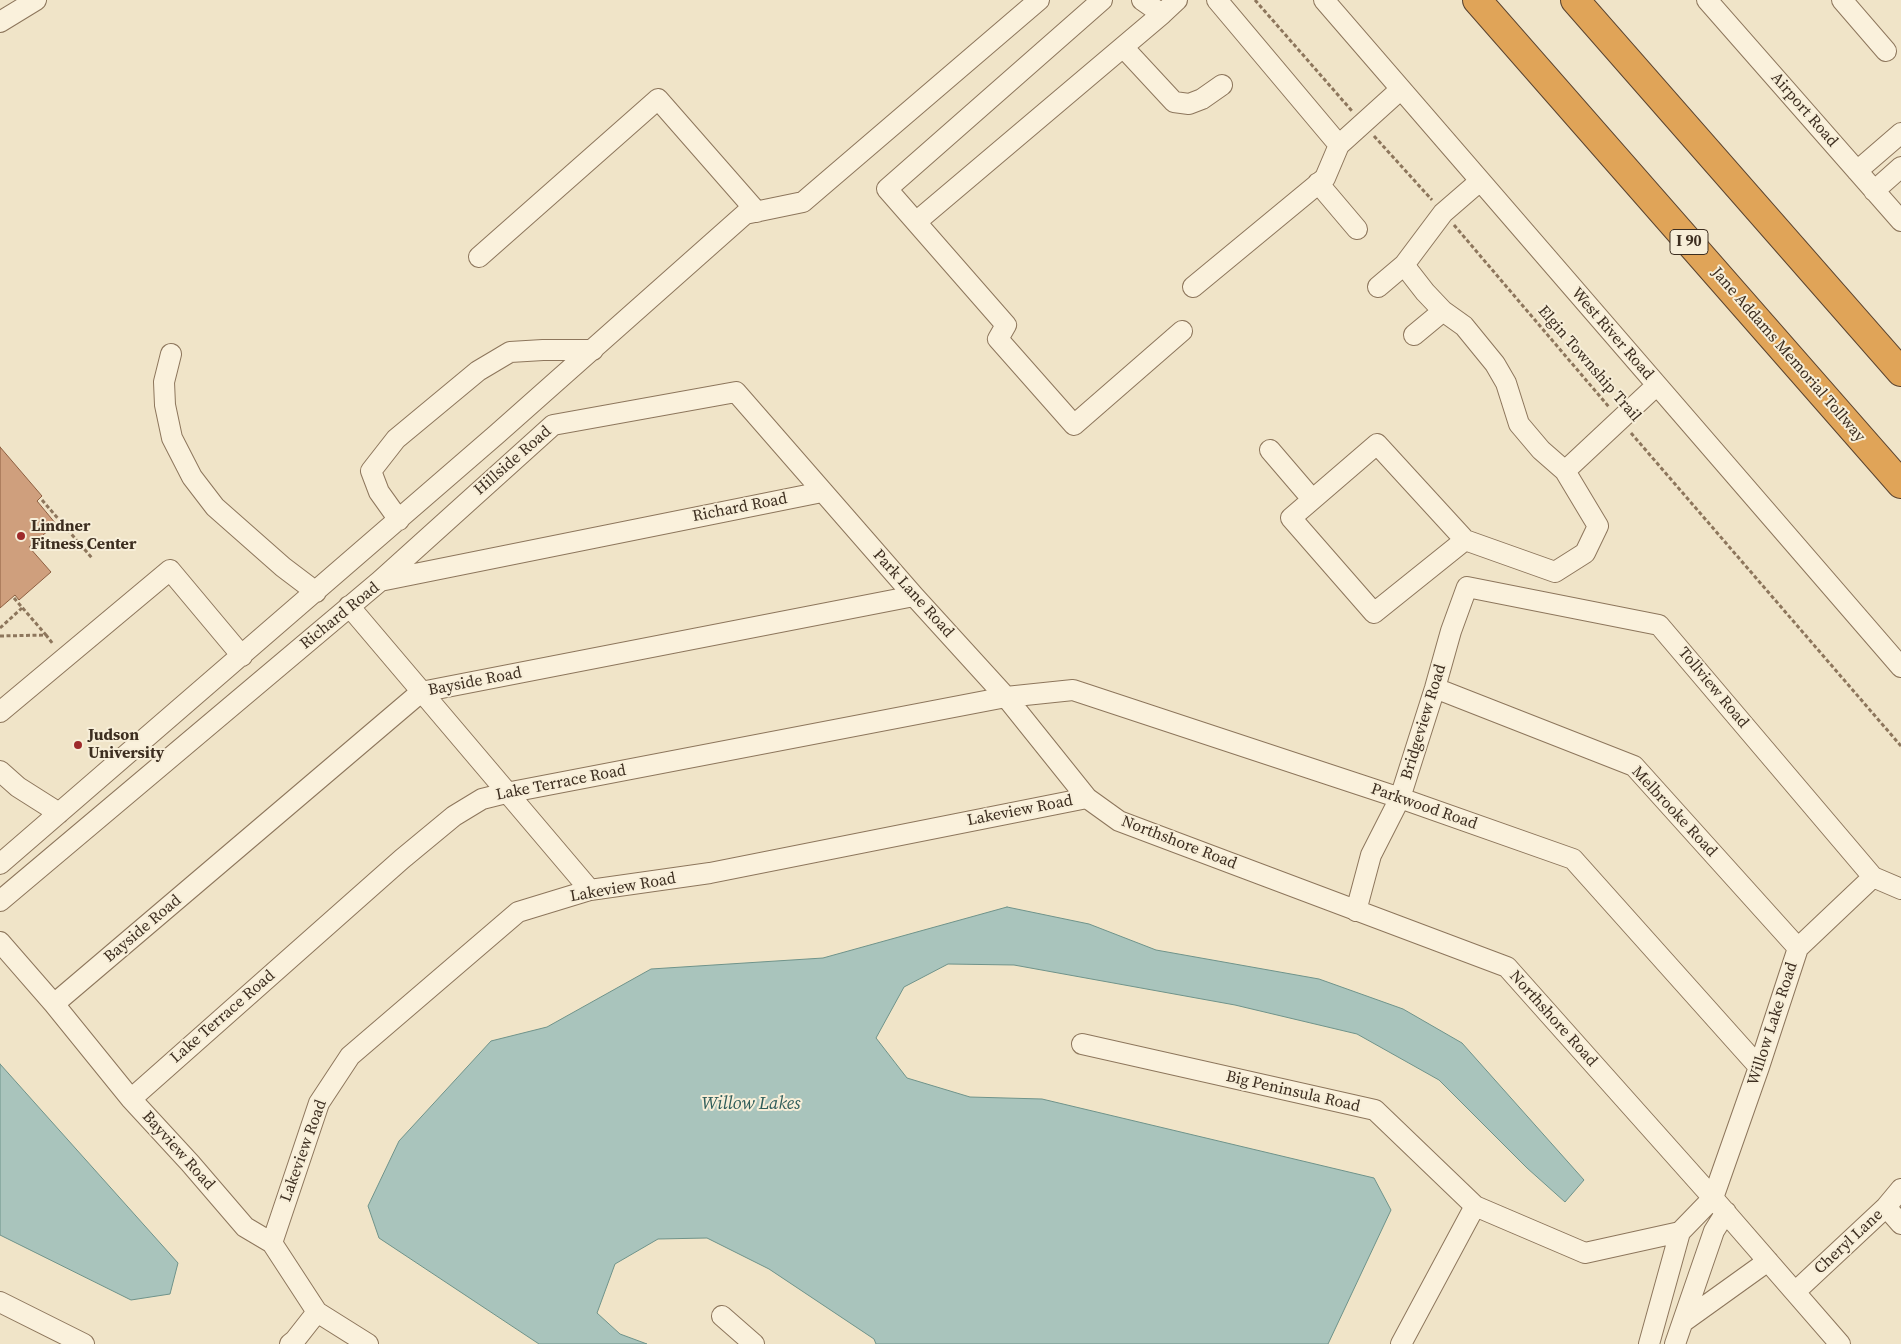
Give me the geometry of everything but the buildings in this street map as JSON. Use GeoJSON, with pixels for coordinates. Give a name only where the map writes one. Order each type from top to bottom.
{"type":"FeatureCollection","features":[{"type":"Feature","properties":{"kind":"highway","name":"Jane Addams Memorial Tollway"},"geometry":{"type":"LineString","coordinates":[[1477,0],[1901,484]]}},
{"type":"Feature","properties":{"kind":"highway"},"geometry":{"type":"LineString","coordinates":[[1576,0],[1901,372]]}},
{"type":"Feature","properties":{"kind":"street"},"geometry":{"type":"LineString","coordinates":[[0,22],[36,0]]}},
{"type":"Feature","properties":{"kind":"street"},"geometry":{"type":"LineString","coordinates":[[0,864],[399,520],[745,214],[803,202],[1039,0]]}},
{"type":"Feature","properties":{"kind":"street"},"geometry":{"type":"LineString","coordinates":[[1102,0],[887,189],[1006,325],[998,339],[1074,425],[1182,331]]}},
{"type":"Feature","properties":{"kind":"street"},"geometry":{"type":"LineString","coordinates":[[1142,0],[1162,14]]}},
{"type":"Feature","properties":{"kind":"street"},"geometry":{"type":"LineString","coordinates":[[916,222],[1177,0]]}},
{"type":"Feature","properties":{"kind":"street"},"geometry":{"type":"LineString","coordinates":[[1217,0],[1340,145]]}},
{"type":"Feature","properties":{"kind":"street","name":"West River Road"},"geometry":{"type":"LineString","coordinates":[[1324,0],[1901,667]]}},
{"type":"Feature","properties":{"kind":"street","name":"Airport Road"},"geometry":{"type":"LineString","coordinates":[[1707,0],[1901,220]]}},
{"type":"Feature","properties":{"kind":"street"},"geometry":{"type":"LineString","coordinates":[[1842,0],[1886,51]]}},
{"type":"Feature","properties":{"kind":"street"},"geometry":{"type":"LineString","coordinates":[[1123,47],[1174,102],[1188,104],[1202,98],[1222,85]]}},
{"type":"Feature","properties":{"kind":"street"},"geometry":{"type":"LineString","coordinates":[[1193,287],[1325,178],[1340,145],[1401,89]]}},
{"type":"Feature","properties":{"kind":"street"},"geometry":{"type":"LineString","coordinates":[[479,257],[658,99],[757,212]]}},
{"type":"Feature","properties":{"kind":"street"},"geometry":{"type":"LineString","coordinates":[[1857,170],[1901,133]]}},
{"type":"Feature","properties":{"kind":"street"},"geometry":{"type":"LineString","coordinates":[[1874,190],[1901,167]]}},
{"type":"Feature","properties":{"kind":"street"},"geometry":{"type":"LineString","coordinates":[[1378,287],[1404,265],[1443,213],[1480,181]]}},
{"type":"Feature","properties":{"kind":"street"},"geometry":{"type":"LineString","coordinates":[[1318,183],[1357,230]]}},
{"type":"Feature","properties":{"kind":"street"},"geometry":{"type":"LineString","coordinates":[[1404,265],[1424,292],[1443,311],[1464,326],[1496,364],[1506,383],[1519,424],[1541,450],[1565,470],[1598,526],[1585,553],[1555,572],[1465,540],[1377,444],[1291,518],[1374,613],[1465,540]]}},
{"type":"Feature","properties":{"kind":"street"},"geometry":{"type":"LineString","coordinates":[[1414,335],[1443,311]]}},
{"type":"Feature","properties":{"kind":"street"},"geometry":{"type":"LineString","coordinates":[[399,520],[379,492],[371,471],[396,439],[478,371],[510,352],[593,350]]}},
{"type":"Feature","properties":{"kind":"street"},"geometry":{"type":"LineString","coordinates":[[171,354],[164,382],[165,405],[172,438],[192,477],[215,507],[283,567],[316,592]]}},
{"type":"Feature","properties":{"kind":"street"},"geometry":{"type":"LineString","coordinates":[[1565,470],[1657,385]]}},
{"type":"Feature","properties":{"kind":"street","name":"Park Lane Road"},"geometry":{"type":"LineString","coordinates":[[736,392],[914,596],[1006,697],[1087,798]]}},
{"type":"Feature","properties":{"kind":"street","name":"Hillside Road"},"geometry":{"type":"LineString","coordinates":[[380,581],[553,425],[736,392]]}},
{"type":"Feature","properties":{"kind":"street"},"geometry":{"type":"LineString","coordinates":[[1270,450],[1312,498]]}},
{"type":"Feature","properties":{"kind":"street","name":"Richard Road"},"geometry":{"type":"LineString","coordinates":[[0,902],[380,581],[822,492]]}},
{"type":"Feature","properties":{"kind":"street"},"geometry":{"type":"LineString","coordinates":[[0,712],[170,570],[242,656]]}},
{"type":"Feature","properties":{"kind":"street","name":"Bridgeview Road"},"geometry":{"type":"LineString","coordinates":[[1356,911],[1371,855],[1400,798],[1451,631],[1467,587]]}},
{"type":"Feature","properties":{"kind":"street","name":"Tollview Road"},"geometry":{"type":"LineString","coordinates":[[1467,587],[1659,625],[1873,877],[1901,889]]}},
{"type":"Feature","properties":{"kind":"street","name":"Bayside Road"},"geometry":{"type":"LineString","coordinates":[[54,1004],[421,692],[914,596]]}},
{"type":"Feature","properties":{"kind":"street"},"geometry":{"type":"LineString","coordinates":[[349,606],[590,890]]}},
{"type":"Feature","properties":{"kind":"street","name":"Melbrooke Road"},"geometry":{"type":"LineString","coordinates":[[1435,688],[1634,766],[1798,948]]}},
{"type":"Feature","properties":{"kind":"street","name":"Parkwood Road"},"geometry":{"type":"LineString","coordinates":[[1006,697],[1073,690],[1400,798],[1573,859],[1759,1068]]}},
{"type":"Feature","properties":{"kind":"street","name":"Lake Terrace Road"},"geometry":{"type":"LineString","coordinates":[[131,1099],[402,859],[446,822],[482,799],[1006,697]]}},
{"type":"Feature","properties":{"kind":"street"},"geometry":{"type":"LineString","coordinates":[[0,771],[18,787],[59,813]]}},
{"type":"Feature","properties":{"kind":"street","name":"Lakeview Road"},"geometry":{"type":"LineString","coordinates":[[272,1243],[319,1104],[350,1056],[518,912],[590,890],[710,873],[1087,798]]}},
{"type":"Feature","properties":{"kind":"street","name":"Northshore Road"},"geometry":{"type":"LineString","coordinates":[[1087,798],[1119,821],[1507,967],[1720,1205],[1840,1344]]}},
{"type":"Feature","properties":{"kind":"street","name":"Willow Lake Road"},"geometry":{"type":"LineString","coordinates":[[1675,1344],[1718,1223],[1720,1205],[1759,1068],[1798,948],[1873,877]]}},
{"type":"Feature","properties":{"kind":"street","name":"Bayview Road"},"geometry":{"type":"LineString","coordinates":[[0,942],[54,1004],[131,1099],[245,1227],[272,1243],[317,1312],[368,1344]]}},
{"type":"Feature","properties":{"kind":"street","name":"Big Peninsula Road"},"geometry":{"type":"LineString","coordinates":[[1082,1044],[1375,1110],[1475,1206],[1585,1253],[1680,1232]]}},
{"type":"Feature","properties":{"kind":"street","name":"Cheryl Lane"},"geometry":{"type":"LineString","coordinates":[[1795,1292],[1886,1207],[1901,1189]]}},
{"type":"Feature","properties":{"kind":"street"},"geometry":{"type":"LineString","coordinates":[[1649,1344],[1680,1232],[1720,1205]]}},
{"type":"Feature","properties":{"kind":"street"},"geometry":{"type":"LineString","coordinates":[[1401,1344],[1475,1206]]}},
{"type":"Feature","properties":{"kind":"street"},"geometry":{"type":"LineString","coordinates":[[1886,1207],[1901,1224]]}},
{"type":"Feature","properties":{"kind":"street"},"geometry":{"type":"LineString","coordinates":[[1683,1322],[1768,1261]]}},
{"type":"Feature","properties":{"kind":"street"},"geometry":{"type":"LineString","coordinates":[[0,1302],[84,1344]]}},
{"type":"Feature","properties":{"kind":"street"},"geometry":{"type":"LineString","coordinates":[[290,1344],[317,1312]]}},
{"type":"Feature","properties":{"kind":"street"},"geometry":{"type":"LineString","coordinates":[[722,1316],[754,1344]]}},
{"type":"Feature","properties":{"kind":"path","name":"Elgin Township Trail"},"geometry":{"type":"LineString","coordinates":[[1255,0],[1443,213],[1901,746]]}},
{"type":"Feature","properties":{"kind":"path"},"geometry":{"type":"LineString","coordinates":[[42,500],[92,558]]}},
{"type":"Feature","properties":{"kind":"path"},"geometry":{"type":"LineString","coordinates":[[14,598],[64,658]]}},
{"type":"Feature","properties":{"kind":"path"},"geometry":{"type":"LineString","coordinates":[[0,628],[22,608]]}},
{"type":"Feature","properties":{"kind":"path"},"geometry":{"type":"LineString","coordinates":[[0,636],[40,637],[46,635]]}},
{"type":"Feature","properties":{"kind":"water","name":"Willow Lakes"},"geometry":{"type":"Polygon","coordinates":[[[1007,907],[1089,924],[1156,950],[1319,979],[1403,1009],[1462,1043],[1584,1180],[1565,1202],[1527,1168],[1439,1080],[1357,1034],[1235,1005],[1014,965],[948,964],[904,987],[876,1038],[907,1078],[970,1097],[1042,1099],[1374,1178],[1391,1210],[1328,1344],[876,1344],[874,1339],[769,1269],[707,1238],[658,1239],[615,1264],[597,1313],[620,1334],[647,1344],[539,1344],[379,1238],[368,1206],[399,1141],[491,1041],[547,1027],[651,969],[823,958],[1007,907]]]}},
{"type":"Feature","properties":{"kind":"water"},"geometry":{"type":"Polygon","coordinates":[[[0,1064],[178,1263],[170,1294],[131,1300],[0,1235],[0,1064]]]}},
{"type":"Feature","properties":{"kind":"place","name":"Lindner Fitness Center"},"geometry":{"type":"Point","coordinates":[21,536]}},
{"type":"Feature","properties":{"kind":"place","name":"Judson University"},"geometry":{"type":"Point","coordinates":[78,745]}}]}
